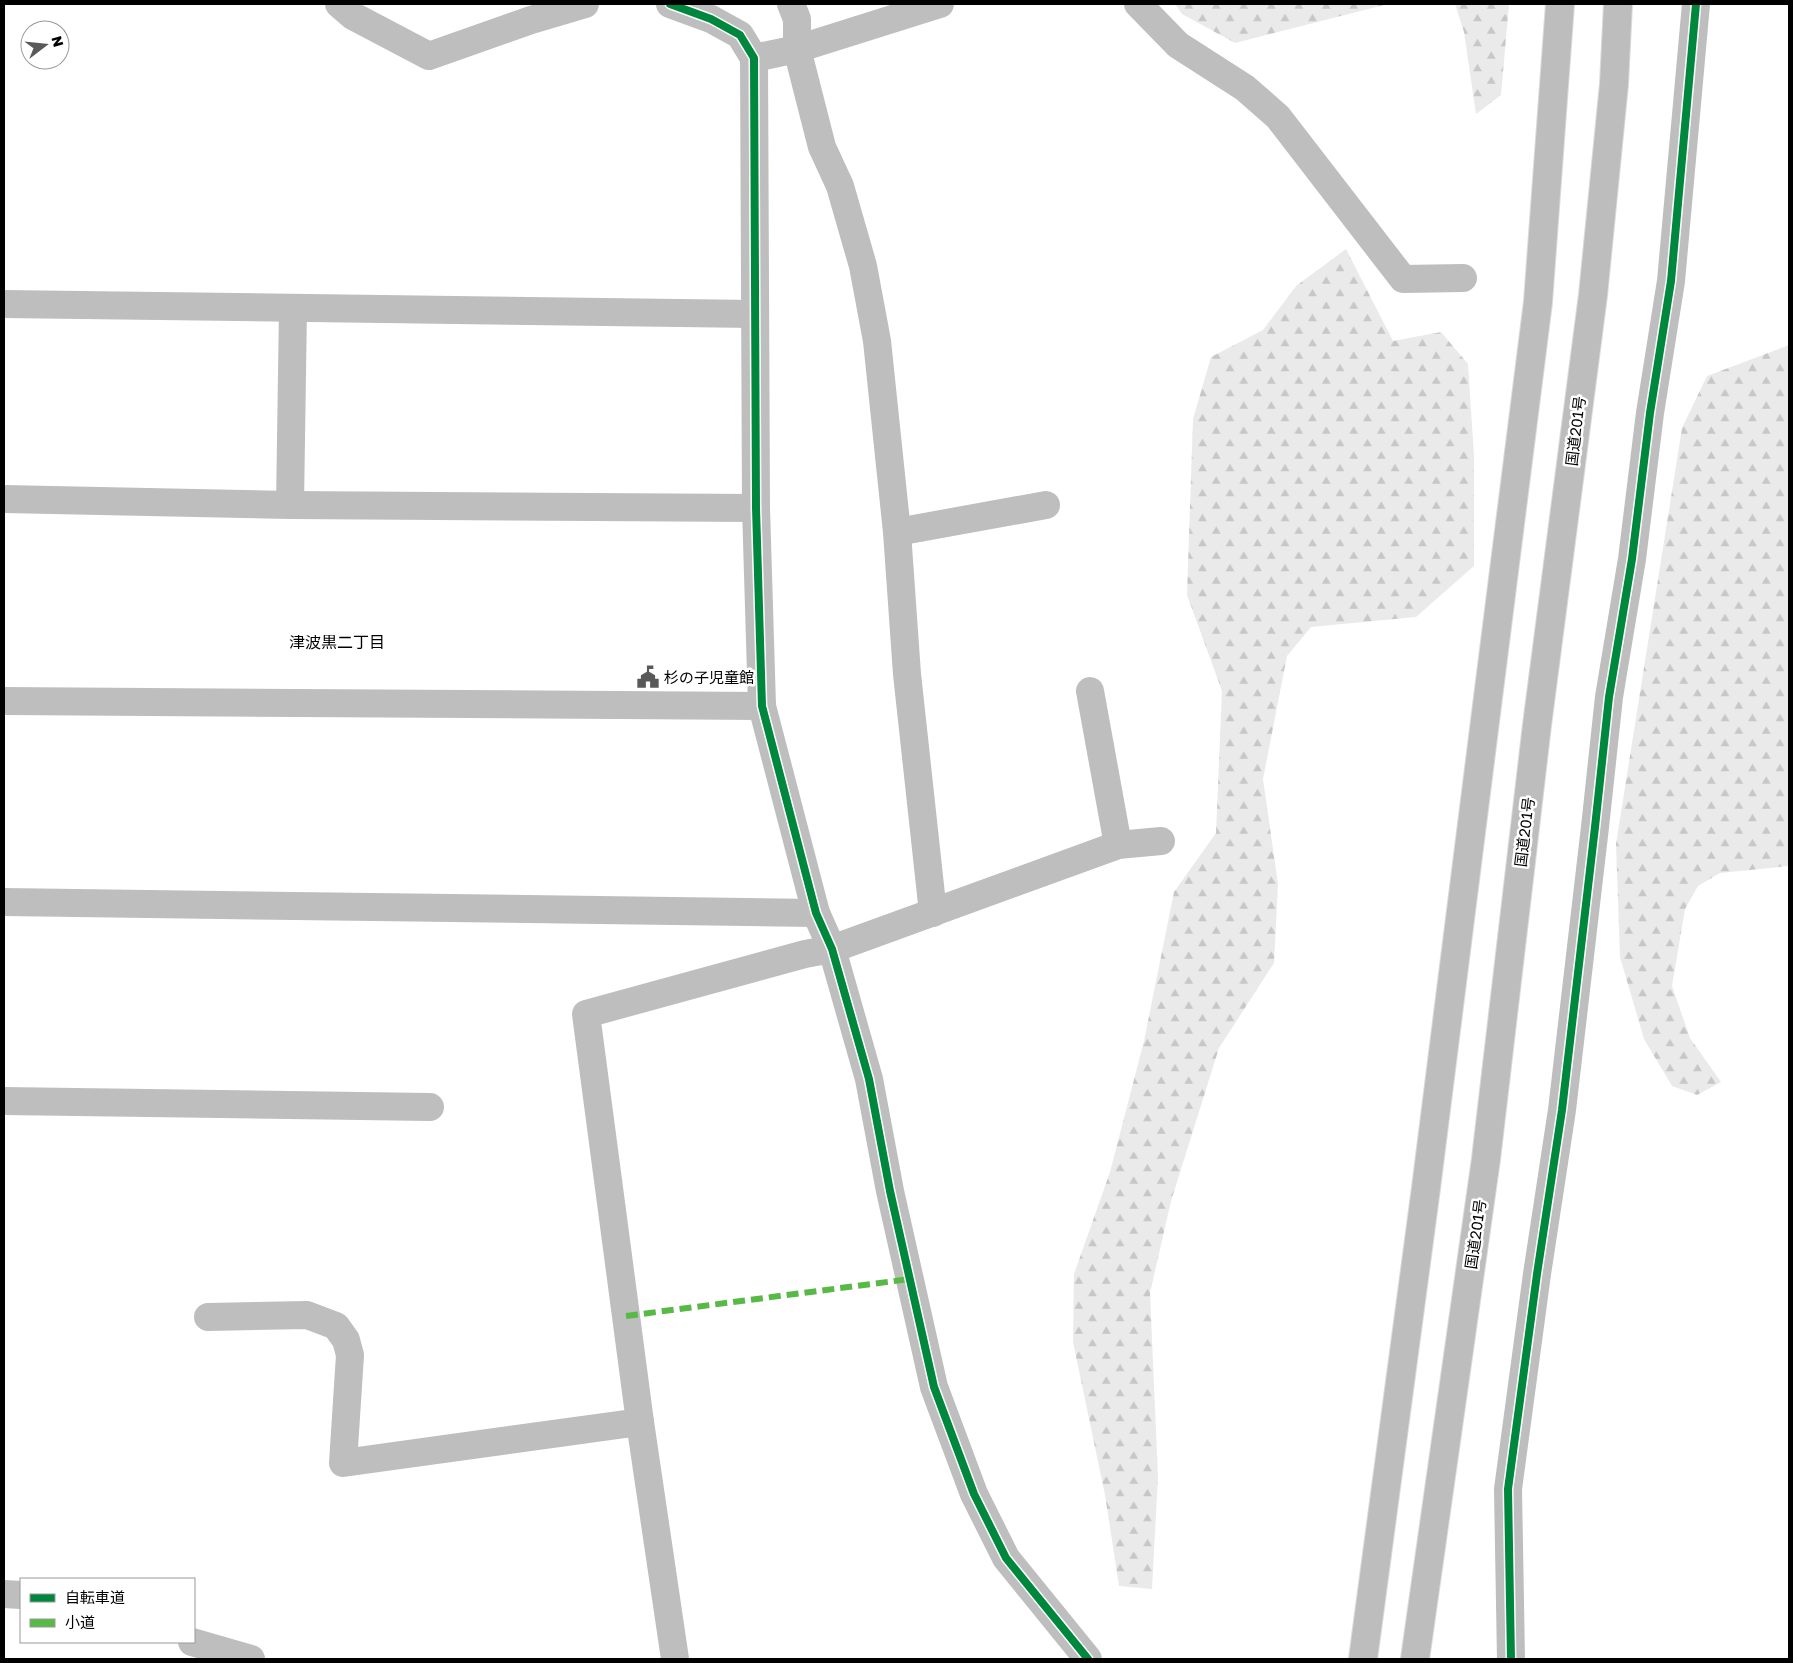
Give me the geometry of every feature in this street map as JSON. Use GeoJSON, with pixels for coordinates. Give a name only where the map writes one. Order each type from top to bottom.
{"type":"FeatureCollection","features":[{"type":"Feature","properties":{"kind":"highway"},"geometry":{"type":"LineString","coordinates":[[1363,1659],[1426,1188],[1538,302],[1560,4]]}},
{"type":"Feature","properties":{"kind":"highway","name":"国道201号"},"geometry":{"type":"LineString","coordinates":[[1415,1659],[1486,1159],[1537,725],[1593,295],[1614,84],[1618,4]]}},
{"type":"Feature","properties":{"kind":"street"},"geometry":{"type":"LineString","coordinates":[[339,4],[353,16],[429,56],[531,20],[585,4]]}},
{"type":"Feature","properties":{"kind":"street"},"geometry":{"type":"LineString","coordinates":[[670,4],[711,19],[740,35],[754,58],[756,508],[762,706],[816,913],[832,949],[869,1079],[890,1191],[934,1387],[974,1494],[1006,1558],[1088,1659]]}},
{"type":"Feature","properties":{"kind":"street"},"geometry":{"type":"LineString","coordinates":[[791,4],[797,19],[797,48],[822,147],[840,186],[863,266],[878,341],[897,532],[907,674],[933,913]]}},
{"type":"Feature","properties":{"kind":"street"},"geometry":{"type":"LineString","coordinates":[[754,58],[797,48],[940,4]]}},
{"type":"Feature","properties":{"kind":"street"},"geometry":{"type":"LineString","coordinates":[[1138,4],[1178,45],[1245,88],[1278,117],[1403,279],[1463,278]]}},
{"type":"Feature","properties":{"kind":"street"},"geometry":{"type":"LineString","coordinates":[[1512,1659],[1508,1489],[1563,1101],[1595,827],[1608,696],[1632,559],[1650,413],[1671,281],[1696,4]]}},
{"type":"Feature","properties":{"kind":"street"},"geometry":{"type":"LineString","coordinates":[[4,304],[755,314]]}},
{"type":"Feature","properties":{"kind":"street"},"geometry":{"type":"LineString","coordinates":[[290,505],[293,308]]}},
{"type":"Feature","properties":{"kind":"street"},"geometry":{"type":"LineString","coordinates":[[4,499],[290,505],[756,508]]}},
{"type":"Feature","properties":{"kind":"street"},"geometry":{"type":"LineString","coordinates":[[897,532],[1046,505]]}},
{"type":"Feature","properties":{"kind":"street"},"geometry":{"type":"LineString","coordinates":[[1090,691],[1118,845]]}},
{"type":"Feature","properties":{"kind":"street"},"geometry":{"type":"LineString","coordinates":[[4,701],[762,706]]}},
{"type":"Feature","properties":{"kind":"street"},"geometry":{"type":"LineString","coordinates":[[675,1659],[640,1422],[586,1014],[805,954],[832,949],[1118,845],[1161,841]]}},
{"type":"Feature","properties":{"kind":"street"},"geometry":{"type":"LineString","coordinates":[[4,902],[816,913]]}},
{"type":"Feature","properties":{"kind":"street"},"geometry":{"type":"LineString","coordinates":[[4,1101],[430,1107]]}},
{"type":"Feature","properties":{"kind":"street"},"geometry":{"type":"LineString","coordinates":[[208,1316],[307,1315],[336,1326],[346,1340],[350,1355],[343,1463],[640,1422]]}},
{"type":"Feature","properties":{"kind":"street"},"geometry":{"type":"LineString","coordinates":[[4,1594],[20,1595]]}},
{"type":"Feature","properties":{"kind":"street"},"geometry":{"type":"LineString","coordinates":[[195,1643],[251,1659]]}},
{"type":"Feature","properties":{"kind":"green space"},"geometry":{"type":"Polygon","coordinates":[[[1175,4],[1388,4],[1235,43],[1182,14],[1175,4]]]}},
{"type":"Feature","properties":{"kind":"green space"},"geometry":{"type":"Polygon","coordinates":[[[1455,4],[1509,4],[1501,95],[1476,114],[1464,32],[1455,4]]]}},
{"type":"Feature","properties":{"kind":"green space"},"geometry":{"type":"Polygon","coordinates":[[[1346,249],[1393,341],[1441,332],[1468,364],[1474,456],[1474,566],[1416,617],[1311,627],[1287,656],[1263,779],[1278,884],[1274,963],[1219,1048],[1171,1201],[1150,1293],[1158,1477],[1152,1589],[1119,1586],[1105,1495],[1073,1342],[1074,1274],[1110,1172],[1144,1041],[1174,892],[1216,833],[1222,691],[1187,595],[1193,419],[1211,357],[1263,330],[1296,286],[1346,249]]]}},
{"type":"Feature","properties":{"kind":"green space"},"geometry":{"type":"Polygon","coordinates":[[[1789,345],[1789,866],[1720,873],[1698,886],[1685,909],[1672,986],[1690,1038],[1721,1082],[1697,1095],[1672,1086],[1644,1039],[1620,957],[1616,844],[1682,428],[1707,376],[1789,345]]]}},
{"type":"Feature","properties":{"kind":"marked path"},"geometry":{"type":"LineString","coordinates":[[626,1316],[910,1279]]}},
{"type":"Feature","properties":{"kind":"cycle path"},"geometry":{"type":"LineString","coordinates":[[670,4],[711,19],[740,35],[754,58],[756,508],[762,706],[816,913],[832,949],[869,1079],[890,1191],[934,1387],[974,1494],[1006,1558],[1088,1659]]}},
{"type":"Feature","properties":{"kind":"cycle path"},"geometry":{"type":"LineString","coordinates":[[1511,1659],[1508,1489],[1537,1274],[1562,1110],[1609,697],[1632,559],[1650,413],[1671,281],[1696,4]]}},
{"type":"Feature","properties":{"kind":"place","name":"杉の子児童館"},"geometry":{"type":"Point","coordinates":[648,677]}},
{"type":"Feature","properties":{"kind":"district","name":"津波黒二丁目"},"geometry":{"type":"Point","coordinates":[337,642]}}]}
